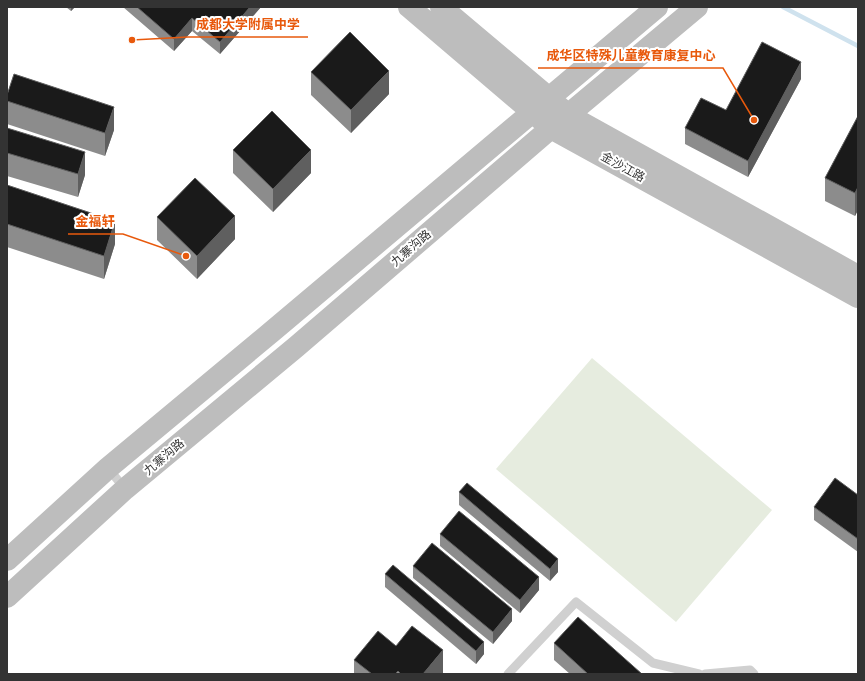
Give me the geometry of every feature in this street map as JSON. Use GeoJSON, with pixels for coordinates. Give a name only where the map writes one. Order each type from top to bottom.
{"type":"FeatureCollection","features":[{"type":"Feature","properties":{"kind":"main road","name":"金沙江路"},"geometry":{"type":"LineString","coordinates":[[409,7],[533,112],[559,122],[858,276]]}},
{"type":"Feature","properties":{"kind":"main road","name":"金沙江路"},"geometry":{"type":"LineString","coordinates":[[441,7],[549,98],[559,122],[858,297]]}},
{"type":"Feature","properties":{"kind":"main road"},"geometry":{"type":"LineString","coordinates":[[7,560],[108,468],[657,7]]}},
{"type":"Feature","properties":{"kind":"main road","name":"九寨沟路"},"geometry":{"type":"LineString","coordinates":[[7,597],[125,489],[296,347],[559,122],[697,7]]}},
{"type":"Feature","properties":{"kind":"lane"},"geometry":{"type":"LineString","coordinates":[[108,468],[125,489]]}},
{"type":"Feature","properties":{"kind":"lane"},"geometry":{"type":"LineString","coordinates":[[508,674],[576,602],[653,663],[699,674]]}},
{"type":"Feature","properties":{"kind":"lane"},"geometry":{"type":"LineString","coordinates":[[705,674],[750,670],[754,674]]}},
{"type":"Feature","properties":{"kind":"shaded area"},"geometry":{"type":"Polygon","coordinates":[[[592,358],[772,510],[676,622],[496,469],[592,358]]]}},
{"type":"Feature","properties":{"kind":"building"},"geometry":{"type":"Polygon","coordinates":[[[137,7],[250,7],[220,42],[192,18],[174,39],[137,7]]]}},
{"type":"Feature","properties":{"kind":"building"},"geometry":{"type":"Polygon","coordinates":[[[350,32],[389,71],[351,110],[311,72],[350,32]]]}},
{"type":"Feature","properties":{"kind":"building"},"geometry":{"type":"Polygon","coordinates":[[[762,42],[801,62],[748,161],[685,128],[701,98],[726,110],[762,42]]]}},
{"type":"Feature","properties":{"kind":"building"},"geometry":{"type":"Polygon","coordinates":[[[14,74],[114,107],[105,133],[7,101],[7,95],[14,74]]]}},
{"type":"Feature","properties":{"kind":"building"},"geometry":{"type":"Polygon","coordinates":[[[272,111],[311,150],[273,189],[233,150],[272,111]]]}},
{"type":"Feature","properties":{"kind":"building"},"geometry":{"type":"Polygon","coordinates":[[[858,116],[858,187],[855,193],[825,178],[858,116]]]}},
{"type":"Feature","properties":{"kind":"building"},"geometry":{"type":"Polygon","coordinates":[[[7,128],[85,152],[78,174],[7,153],[7,128]]]}},
{"type":"Feature","properties":{"kind":"building"},"geometry":{"type":"Polygon","coordinates":[[[195,178],[235,216],[197,256],[157,217],[195,178]]]}},
{"type":"Feature","properties":{"kind":"building"},"geometry":{"type":"Polygon","coordinates":[[[7,185],[115,221],[104,256],[7,224],[7,185]]]}},
{"type":"Feature","properties":{"kind":"building"},"geometry":{"type":"Polygon","coordinates":[[[835,478],[858,495],[858,539],[814,507],[835,478]]]}},
{"type":"Feature","properties":{"kind":"building"},"geometry":{"type":"Polygon","coordinates":[[[467,483],[558,559],[550,569],[459,492],[467,483]]]}},
{"type":"Feature","properties":{"kind":"building"},"geometry":{"type":"Polygon","coordinates":[[[459,511],[539,577],[520,600],[440,534],[459,511]]]}},
{"type":"Feature","properties":{"kind":"building"},"geometry":{"type":"Polygon","coordinates":[[[432,543],[512,609],[493,632],[413,566],[432,543]]]}},
{"type":"Feature","properties":{"kind":"building"},"geometry":{"type":"Polygon","coordinates":[[[393,565],[484,642],[476,651],[385,574],[393,565]]]}},
{"type":"Feature","properties":{"kind":"building"},"geometry":{"type":"Polygon","coordinates":[[[578,617],[642,674],[588,674],[554,643],[578,617]]]}},
{"type":"Feature","properties":{"kind":"building"},"geometry":{"type":"Polygon","coordinates":[[[412,626],[443,650],[423,674],[401,674],[398,671],[395,674],[372,674],[354,660],[378,631],[396,646],[412,626]]]}},
{"type":"Feature","properties":{"kind":"waterway"},"geometry":{"type":"LineString","coordinates":[[783,7],[858,46]]}},
{"type":"Feature","properties":{"kind":"place","name":"成都大学附属中学"},"geometry":{"type":"Point","coordinates":[132,40]}},
{"type":"Feature","properties":{"kind":"place","name":"成华区特殊儿童教育康复中心"},"geometry":{"type":"Point","coordinates":[754,120]}},
{"type":"Feature","properties":{"kind":"place","name":"金福轩"},"geometry":{"type":"Point","coordinates":[186,256]}}]}
